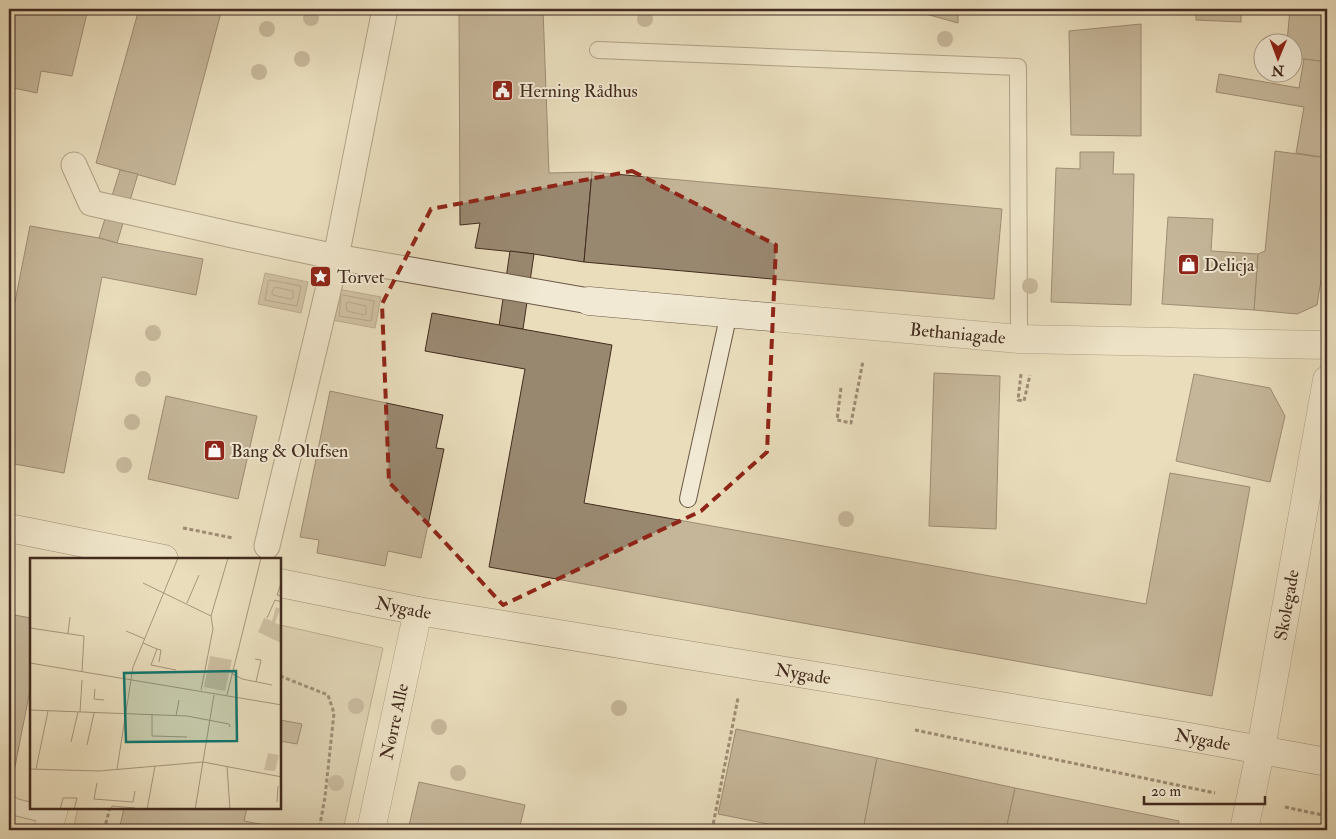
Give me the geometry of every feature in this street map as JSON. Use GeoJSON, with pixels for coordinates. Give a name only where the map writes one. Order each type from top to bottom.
{"type":"FeatureCollection","features":[{"type":"Feature","properties":{"kind":"street"},"geometry":{"type":"LineString","coordinates":[[267,546],[336,256],[385,9]]}},
{"type":"Feature","properties":{"kind":"street"},"geometry":{"type":"LineString","coordinates":[[74,165],[91,202],[233,235],[336,256],[588,300]]}},
{"type":"Feature","properties":{"kind":"street","name":"Bethaniagade"},"geometry":{"type":"LineString","coordinates":[[588,300],[1019,339],[1327,345]]}},
{"type":"Feature","properties":{"kind":"street","name":"Skolegade"},"geometry":{"type":"LineString","coordinates":[[1244,830],[1327,380]]}},
{"type":"Feature","properties":{"kind":"street"},"geometry":{"type":"LineString","coordinates":[[9,528],[113,554],[154,558]]}},
{"type":"Feature","properties":{"kind":"street","name":"Nygade"},"geometry":{"type":"LineString","coordinates":[[281,583],[418,611],[1260,748],[1327,762]]}},
{"type":"Feature","properties":{"kind":"street","name":"Nørre Alle"},"geometry":{"type":"LineString","coordinates":[[371,830],[418,611]]}},
{"type":"Feature","properties":{"kind":"lane"},"geometry":{"type":"LineString","coordinates":[[598,50],[1018,68],[1019,339]]}},
{"type":"Feature","properties":{"kind":"lane"},"geometry":{"type":"LineString","coordinates":[[688,499],[729,313]]}},
{"type":"Feature","properties":{"kind":"lane"},"geometry":{"type":"LineString","coordinates":[[9,803],[15,807],[51,818]]}},
{"type":"Feature","properties":{"kind":"path"},"geometry":{"type":"LineString","coordinates":[[841,388],[837,420],[851,423],[870,326]]}},
{"type":"Feature","properties":{"kind":"path"},"geometry":{"type":"LineString","coordinates":[[281,676],[328,695],[334,713],[325,797],[319,830]]}},
{"type":"Feature","properties":{"kind":"path"},"geometry":{"type":"LineString","coordinates":[[712,830],[738,698]]}},
{"type":"Feature","properties":{"kind":"path"},"geometry":{"type":"LineString","coordinates":[[104,830],[110,809]]}},
{"type":"Feature","properties":{"kind":"highlighted area"},"geometry":{"type":"Polygon","coordinates":[[[632,171],[776,245],[767,452],[701,511],[503,605],[389,482],[382,304],[431,209],[632,171]]]}},
{"type":"Feature","properties":{"kind":"shaded area"},"geometry":{"type":"Polygon","coordinates":[[[281,625],[383,648],[343,830],[73,830],[78,809],[281,809],[281,625]]]}},
{"type":"Feature","properties":{"kind":"water"},"geometry":{"type":"Polygon","coordinates":[[[265,273],[308,282],[301,313],[258,304],[265,273]]]}},
{"type":"Feature","properties":{"kind":"water"},"geometry":{"type":"Polygon","coordinates":[[[338,289],[381,297],[375,328],[332,320],[338,289]]]}},
{"type":"Feature","properties":{"kind":"building"},"geometry":{"type":"Polygon","coordinates":[[[9,9],[88,9],[72,76],[41,71],[37,93],[9,87],[9,9]]]}},
{"type":"Feature","properties":{"kind":"building"},"geometry":{"type":"Polygon","coordinates":[[[139,9],[222,9],[175,185],[96,163],[139,9]]]}},
{"type":"Feature","properties":{"kind":"building","name":"Herning Rådhus"},"geometry":{"type":"Polygon","coordinates":[[[459,9],[543,9],[549,173],[592,172],[584,262],[534,254],[475,248],[480,223],[460,225],[459,9]]]}},
{"type":"Feature","properties":{"kind":"building"},"geometry":{"type":"Polygon","coordinates":[[[908,9],[958,9],[958,23],[908,9]]]}},
{"type":"Feature","properties":{"kind":"building"},"geometry":{"type":"Polygon","coordinates":[[[1093,9],[1141,9],[1094,14],[1093,9]]]}},
{"type":"Feature","properties":{"kind":"building"},"geometry":{"type":"Polygon","coordinates":[[[1196,9],[1241,9],[1241,22],[1196,20],[1196,9]]]}},
{"type":"Feature","properties":{"kind":"building"},"geometry":{"type":"Polygon","coordinates":[[[1290,9],[1327,9],[1327,62],[1304,59],[1304,32],[1288,32],[1290,9]]]}},
{"type":"Feature","properties":{"kind":"building"},"geometry":{"type":"Polygon","coordinates":[[[1141,24],[1141,136],[1071,135],[1069,31],[1141,24]]]}},
{"type":"Feature","properties":{"kind":"building"},"geometry":{"type":"Polygon","coordinates":[[[1304,59],[1327,62],[1327,158],[1296,153],[1304,107],[1216,92],[1219,74],[1254,80],[1254,82],[1299,88],[1300,82],[1304,82],[1304,59]]]}},
{"type":"Feature","properties":{"kind":"building"},"geometry":{"type":"Polygon","coordinates":[[[1275,151],[1327,158],[1327,243],[1317,305],[1297,314],[1254,310],[1258,254],[1265,251],[1275,151]]]}},
{"type":"Feature","properties":{"kind":"building"},"geometry":{"type":"Polygon","coordinates":[[[1080,152],[1114,152],[1113,174],[1134,174],[1131,305],[1051,302],[1056,168],[1080,169],[1080,152]]]}},
{"type":"Feature","properties":{"kind":"building"},"geometry":{"type":"Polygon","coordinates":[[[120,170],[138,174],[117,243],[99,238],[120,170]]]}},
{"type":"Feature","properties":{"kind":"building"},"geometry":{"type":"Polygon","coordinates":[[[592,172],[1002,209],[994,299],[584,262],[592,172]]]}},
{"type":"Feature","properties":{"kind":"building"},"geometry":{"type":"Polygon","coordinates":[[[1168,217],[1213,219],[1211,251],[1258,254],[1254,310],[1162,304],[1168,217]]]}},
{"type":"Feature","properties":{"kind":"building"},"geometry":{"type":"Polygon","coordinates":[[[30,226],[203,259],[196,295],[102,277],[64,473],[9,463],[9,332],[30,226]]]}},
{"type":"Feature","properties":{"kind":"building"},"geometry":{"type":"Polygon","coordinates":[[[510,251],[534,254],[523,329],[499,326],[510,251]]]}},
{"type":"Feature","properties":{"kind":"building"},"geometry":{"type":"Polygon","coordinates":[[[432,313],[612,345],[584,503],[1146,604],[1170,473],[1250,487],[1212,696],[489,567],[525,369],[425,351],[432,313]]]}},
{"type":"Feature","properties":{"kind":"building"},"geometry":{"type":"Polygon","coordinates":[[[934,373],[1000,376],[996,529],[929,526],[934,373]]]}},
{"type":"Feature","properties":{"kind":"building"},"geometry":{"type":"Polygon","coordinates":[[[1194,374],[1270,388],[1285,416],[1270,482],[1176,461],[1194,374]]]}},
{"type":"Feature","properties":{"kind":"building"},"geometry":{"type":"Polygon","coordinates":[[[330,391],[443,415],[436,448],[444,449],[421,558],[388,551],[385,566],[317,553],[319,540],[300,537],[330,391]]]}},
{"type":"Feature","properties":{"kind":"building"},"geometry":{"type":"Polygon","coordinates":[[[166,396],[257,416],[238,499],[148,479],[166,396]]]}},
{"type":"Feature","properties":{"kind":"building"},"geometry":{"type":"Polygon","coordinates":[[[9,614],[30,618],[30,690],[9,797],[9,614]]]}},
{"type":"Feature","properties":{"kind":"building"},"geometry":{"type":"Polygon","coordinates":[[[281,720],[302,724],[297,744],[281,741],[281,720]]]}},
{"type":"Feature","properties":{"kind":"building"},"geometry":{"type":"Polygon","coordinates":[[[736,729],[877,758],[863,830],[782,830],[783,827],[718,814],[736,729]]]}},
{"type":"Feature","properties":{"kind":"building"},"geometry":{"type":"Polygon","coordinates":[[[877,758],[1015,788],[1006,830],[863,830],[877,758]]]}},
{"type":"Feature","properties":{"kind":"building"},"geometry":{"type":"Polygon","coordinates":[[[419,782],[525,805],[519,830],[408,830],[419,782]]]}},
{"type":"Feature","properties":{"kind":"building"},"geometry":{"type":"Polygon","coordinates":[[[1015,788],[1179,821],[1178,830],[1006,830],[1015,788]]]}},
{"type":"Feature","properties":{"kind":"building"},"geometry":{"type":"Polygon","coordinates":[[[124,809],[247,809],[244,821],[291,830],[119,830],[124,809]]]}},
{"type":"Feature","properties":{"kind":"place","name":"Herning Rådhus"},"geometry":{"type":"Point","coordinates":[503,91]}},
{"type":"Feature","properties":{"kind":"place","name":"Delicja"},"geometry":{"type":"Point","coordinates":[1188,265]}},
{"type":"Feature","properties":{"kind":"place","name":"Torvet"},"geometry":{"type":"Point","coordinates":[321,277]}},
{"type":"Feature","properties":{"kind":"place","name":"Bang & Olufsen"},"geometry":{"type":"Point","coordinates":[215,451]}}]}
